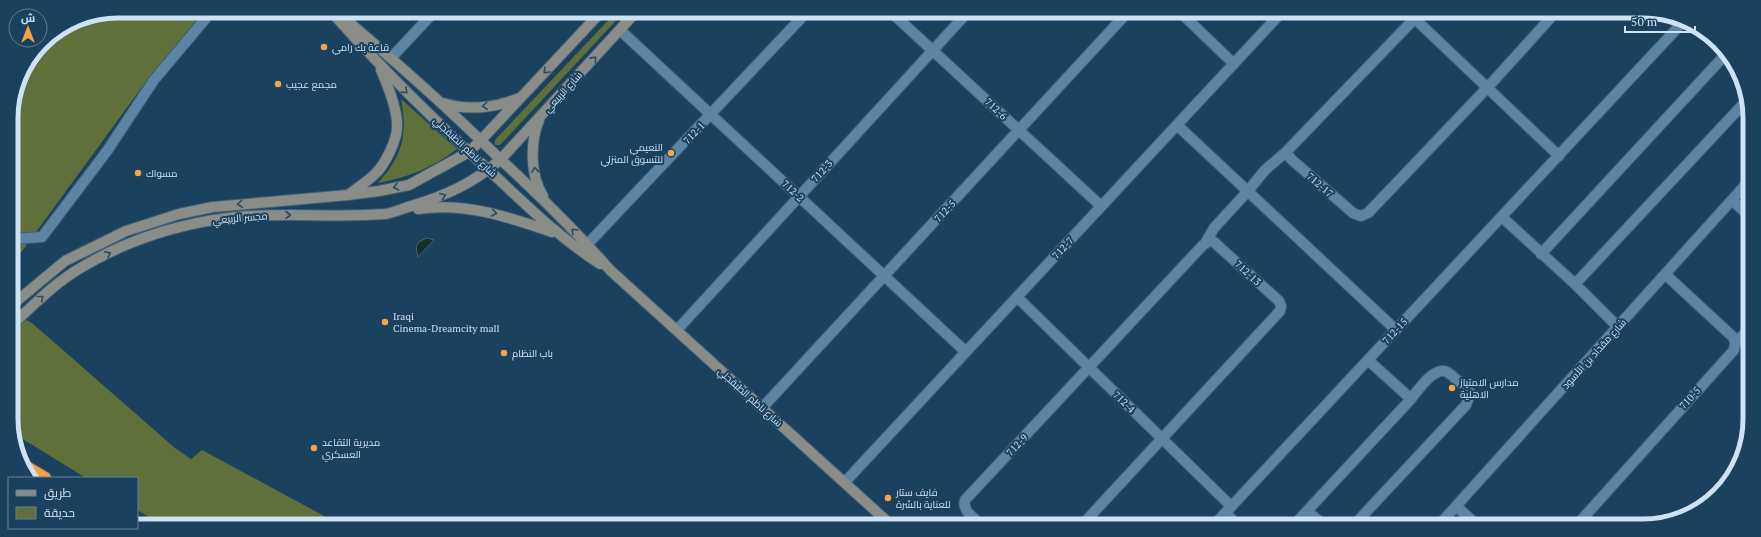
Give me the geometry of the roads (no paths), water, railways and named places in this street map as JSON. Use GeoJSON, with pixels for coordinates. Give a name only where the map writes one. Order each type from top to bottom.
{"type":"FeatureCollection","features":[{"type":"Feature","properties":{"kind":"highway"},"geometry":{"type":"LineString","coordinates":[[33,471],[43,477]]}},
{"type":"Feature","properties":{"kind":"main road","name":"شارع ناظم الطبقجلي"},"geometry":{"type":"LineString","coordinates":[[336,18],[379,65],[488,170],[557,233],[584,248]]}},
{"type":"Feature","properties":{"kind":"main road","name":"شارع ناظم الطبقجلي"},"geometry":{"type":"LineString","coordinates":[[344,18],[442,102],[550,206],[584,248],[677,330],[885,519]]}},
{"type":"Feature","properties":{"kind":"main road"},"geometry":{"type":"LineString","coordinates":[[469,152],[594,18]]}},
{"type":"Feature","properties":{"kind":"main road","name":"شارع الربيعي"},"geometry":{"type":"LineString","coordinates":[[488,170],[501,159],[540,118],[631,18]]}},
{"type":"Feature","properties":{"kind":"main road"},"geometry":{"type":"LineString","coordinates":[[348,195],[379,169],[386,159],[398,127],[389,87],[379,65]]}},
{"type":"Feature","properties":{"kind":"main road"},"geometry":{"type":"LineString","coordinates":[[442,102],[455,106],[481,107],[508,103],[523,96]]}},
{"type":"Feature","properties":{"kind":"main road"},"geometry":{"type":"LineString","coordinates":[[540,118],[534,134],[535,177],[538,186],[550,206]]}},
{"type":"Feature","properties":{"kind":"main road","name":"مجسر الربيعي"},"geometry":{"type":"LineString","coordinates":[[18,300],[66,262],[126,231],[180,214],[213,207],[251,202],[348,195],[409,185],[469,152]]}},
{"type":"Feature","properties":{"kind":"main road","name":"مجسر الربيعي"},"geometry":{"type":"LineString","coordinates":[[18,320],[74,272],[108,253],[140,239],[202,222],[236,217],[386,214],[433,200],[455,191],[488,170]]}},
{"type":"Feature","properties":{"kind":"main road"},"geometry":{"type":"LineString","coordinates":[[386,214],[424,208],[448,207],[472,209],[497,213],[557,233]]}},
{"type":"Feature","properties":{"kind":"street"},"geometry":{"type":"LineString","coordinates":[[18,238],[42,237],[107,151],[154,80],[206,18]]}},
{"type":"Feature","properties":{"kind":"street"},"geometry":{"type":"LineString","coordinates":[[391,58],[428,18]]}},
{"type":"Feature","properties":{"kind":"street","name":"712-1"},"geometry":{"type":"LineString","coordinates":[[584,248],[801,18]]}},
{"type":"Feature","properties":{"kind":"street","name":"712-6"},"geometry":{"type":"LineString","coordinates":[[897,18],[1101,206]]}},
{"type":"Feature","properties":{"kind":"street","name":"712-3"},"geometry":{"type":"LineString","coordinates":[[677,330],[963,18]]}},
{"type":"Feature","properties":{"kind":"street","name":"712-5"},"geometry":{"type":"LineString","coordinates":[[762,408],[1123,18]]}},
{"type":"Feature","properties":{"kind":"street"},"geometry":{"type":"LineString","coordinates":[[1185,18],[1234,64]]}},
{"type":"Feature","properties":{"kind":"street","name":"712-7"},"geometry":{"type":"LineString","coordinates":[[845,482],[1276,18]]}},
{"type":"Feature","properties":{"kind":"street"},"geometry":{"type":"LineString","coordinates":[[1089,368],[1206,242],[1214,228],[1265,170],[1286,152],[1413,18]]}},
{"type":"Feature","properties":{"kind":"street"},"geometry":{"type":"LineString","coordinates":[[1417,18],[1559,156]]}},
{"type":"Feature","properties":{"kind":"street"},"geometry":{"type":"LineString","coordinates":[[1488,87],[1550,18]]}},
{"type":"Feature","properties":{"kind":"street","name":"712-15"},"geometry":{"type":"LineString","coordinates":[[1220,519],[1680,25]]}},
{"type":"Feature","properties":{"kind":"street","name":"712-2"},"geometry":{"type":"LineString","coordinates":[[620,30],[966,352]]}},
{"type":"Feature","properties":{"kind":"street"},"geometry":{"type":"LineString","coordinates":[[1541,254],[1723,58]]}},
{"type":"Feature","properties":{"kind":"street","name":"712-17"},"geometry":{"type":"LineString","coordinates":[[1286,152],[1291,159],[1353,214],[1361,216],[1368,213],[1488,87]]}},
{"type":"Feature","properties":{"kind":"street"},"geometry":{"type":"LineString","coordinates":[[1575,284],[1742,105]]}},
{"type":"Feature","properties":{"kind":"street"},"geometry":{"type":"LineString","coordinates":[[1177,125],[1396,330]]}},
{"type":"Feature","properties":{"kind":"street","name":"شارع مقداد بن الأسود"},"geometry":{"type":"LineString","coordinates":[[1445,519],[1743,188]]}},
{"type":"Feature","properties":{"kind":"street"},"geometry":{"type":"LineString","coordinates":[[1732,200],[1743,210]]}},
{"type":"Feature","properties":{"kind":"street"},"geometry":{"type":"LineString","coordinates":[[1502,217],[1575,284],[1618,327]]}},
{"type":"Feature","properties":{"kind":"street","name":"712-13"},"geometry":{"type":"LineString","coordinates":[[1088,519],[1280,311],[1281,306],[1279,301],[1218,244],[1214,242],[1206,242]]}},
{"type":"Feature","properties":{"kind":"street"},"geometry":{"type":"LineString","coordinates":[[1665,274],[1734,338],[1735,344]]}},
{"type":"Feature","properties":{"kind":"street","name":"712-4"},"geometry":{"type":"LineString","coordinates":[[1017,297],[1162,439],[1228,510],[1234,519]]}},
{"type":"Feature","properties":{"kind":"street","name":"710-5"},"geometry":{"type":"LineString","coordinates":[[1582,519],[1734,350],[1735,344],[1743,335]]}},
{"type":"Feature","properties":{"kind":"street"},"geometry":{"type":"LineString","coordinates":[[1368,360],[1411,399]]}},
{"type":"Feature","properties":{"kind":"street","name":"712-9"},"geometry":{"type":"LineString","coordinates":[[976,519],[966,510],[964,505],[965,500],[1089,368]]}},
{"type":"Feature","properties":{"kind":"street"},"geometry":{"type":"LineString","coordinates":[[1300,519],[1411,399],[1433,373],[1439,371],[1446,372],[1468,391],[1469,397],[1466,405],[1360,519]]}},
{"type":"Feature","properties":{"kind":"street"},"geometry":{"type":"LineString","coordinates":[[1457,507],[1470,519]]}},
{"type":"Feature","properties":{"kind":"street"},"geometry":{"type":"LineString","coordinates":[[1307,511],[1317,519]]}},
{"type":"Feature","properties":{"kind":"place","name":"قاعة بك رامي"},"geometry":{"type":"Point","coordinates":[324,47]}},
{"type":"Feature","properties":{"kind":"place","name":"مجمع عجيب"},"geometry":{"type":"Point","coordinates":[278,84]}},
{"type":"Feature","properties":{"kind":"place","name":"النعيمي للتسوق المنزلي"},"geometry":{"type":"Point","coordinates":[671,153]}},
{"type":"Feature","properties":{"kind":"place","name":"مسواك"},"geometry":{"type":"Point","coordinates":[138,173]}},
{"type":"Feature","properties":{"kind":"place","name":"Iraqi Cinema-Dreamcity mall"},"geometry":{"type":"Point","coordinates":[385,322]}},
{"type":"Feature","properties":{"kind":"place","name":"باب النظام"},"geometry":{"type":"Point","coordinates":[504,353]}},
{"type":"Feature","properties":{"kind":"place","name":"مدارس الامتياز الاهلية"},"geometry":{"type":"Point","coordinates":[1452,388]}},
{"type":"Feature","properties":{"kind":"place","name":"مديرية التقاعد العسكري"},"geometry":{"type":"Point","coordinates":[314,448]}},
{"type":"Feature","properties":{"kind":"place","name":"فايف ستار للعناية بالشرة"},"geometry":{"type":"Point","coordinates":[888,498]}}]}
